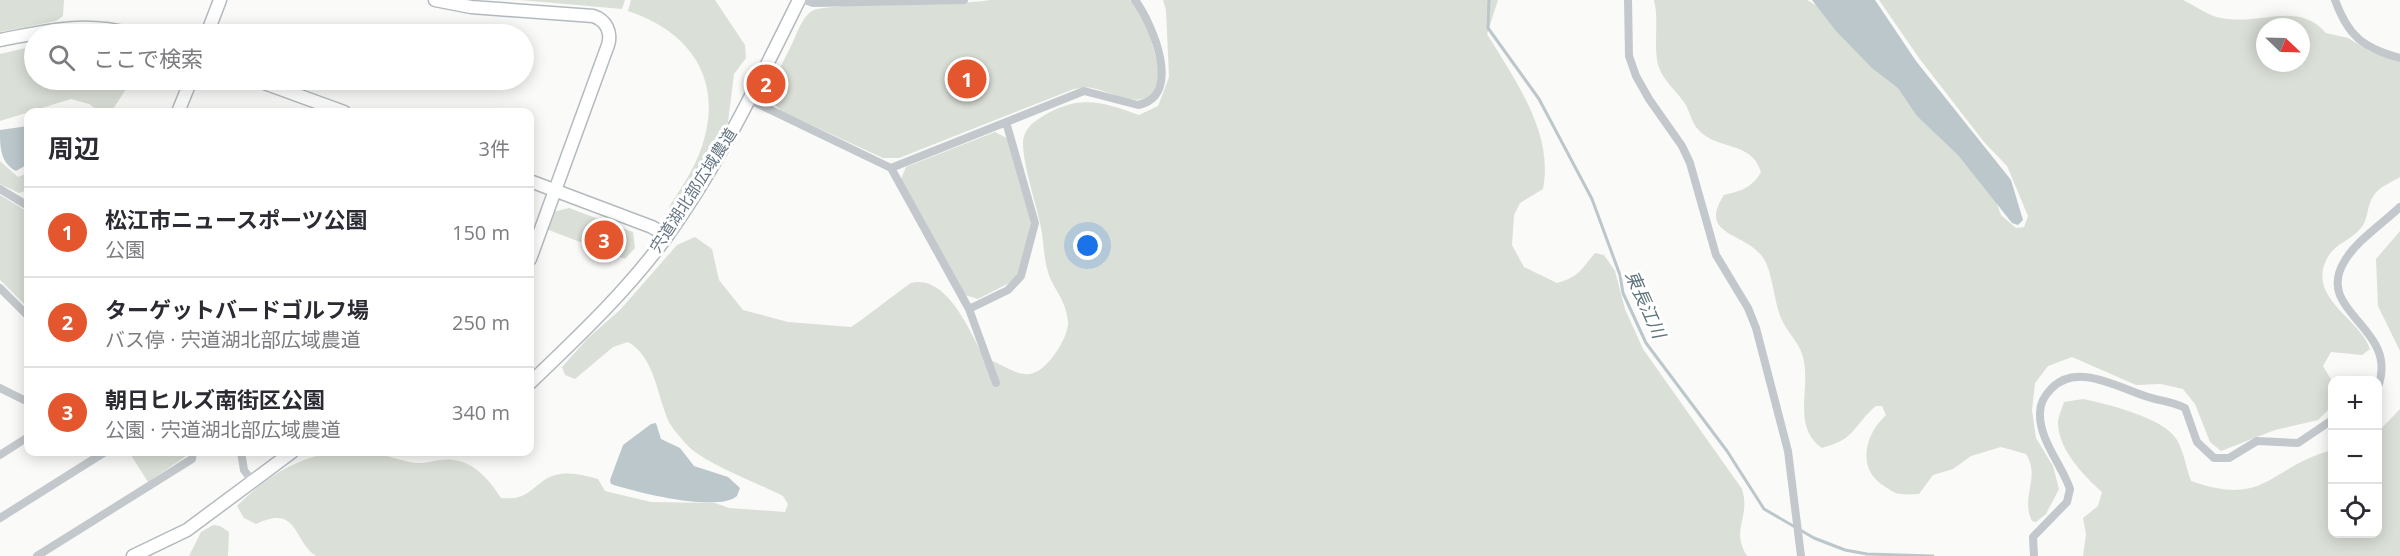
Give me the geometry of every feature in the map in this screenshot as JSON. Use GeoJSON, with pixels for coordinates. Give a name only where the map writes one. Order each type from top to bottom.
{"type":"FeatureCollection","features":[{"type":"Feature","properties":{"kind":"street"},"geometry":{"type":"LineString","coordinates":[[211,24],[220,0]]}},
{"type":"Feature","properties":{"kind":"street"},"geometry":{"type":"LineString","coordinates":[[435,0],[471,7],[593,16],[607,27],[608,45],[534,248]]}},
{"type":"Feature","properties":{"kind":"street","name":"宍道湖北部広域農道"},"geometry":{"type":"LineString","coordinates":[[534,378],[612,301],[667,236],[750,100],[799,0]]}},
{"type":"Feature","properties":{"kind":"street"},"geometry":{"type":"LineString","coordinates":[[806,0],[813,3],[964,0]]}},
{"type":"Feature","properties":{"kind":"street"},"geometry":{"type":"LineString","coordinates":[[891,168],[1084,90],[1138,105],[1154,97],[1162,81],[1163,68],[1145,13],[1135,0]]}},
{"type":"Feature","properties":{"kind":"street"},"geometry":{"type":"LineString","coordinates":[[1628,0],[1629,56],[1636,76],[1682,146],[1693,172],[1716,255],[1748,308],[1756,328],[1788,452],[1801,556]]}},
{"type":"Feature","properties":{"kind":"street"},"geometry":{"type":"LineString","coordinates":[[2335,0],[2346,28],[2370,46],[2400,58]]}},
{"type":"Feature","properties":{"kind":"street"},"geometry":{"type":"LineString","coordinates":[[0,40],[24,36]]}},
{"type":"Feature","properties":{"kind":"street"},"geometry":{"type":"LineString","coordinates":[[180,108],[187,90]]}},
{"type":"Feature","properties":{"kind":"street"},"geometry":{"type":"LineString","coordinates":[[284,90],[333,108]]}},
{"type":"Feature","properties":{"kind":"street"},"geometry":{"type":"LineString","coordinates":[[750,100],[891,168],[969,309],[996,383]]}},
{"type":"Feature","properties":{"kind":"street"},"geometry":{"type":"LineString","coordinates":[[969,309],[1008,290],[1021,276],[1035,223],[1006,122]]}},
{"type":"Feature","properties":{"kind":"street"},"geometry":{"type":"LineString","coordinates":[[534,183],[652,227],[667,236]]}},
{"type":"Feature","properties":{"kind":"street"},"geometry":{"type":"LineString","coordinates":[[0,189],[24,204]]}},
{"type":"Feature","properties":{"kind":"street"},"geometry":{"type":"LineString","coordinates":[[2382,380],[2387,361],[2379,333],[2349,306],[2342,292],[2339,277],[2343,263],[2353,250],[2400,207]]}},
{"type":"Feature","properties":{"kind":"street"},"geometry":{"type":"LineString","coordinates":[[0,288],[24,312]]}},
{"type":"Feature","properties":{"kind":"street"},"geometry":{"type":"LineString","coordinates":[[2034,556],[2033,537],[2067,502],[2070,489],[2042,430],[2039,412],[2045,396],[2055,384],[2071,377],[2085,376],[2149,397],[2171,401],[2184,408],[2198,442],[2214,459],[2229,458],[2257,441],[2298,443],[2328,423]]}},
{"type":"Feature","properties":{"kind":"street"},"geometry":{"type":"LineString","coordinates":[[0,388],[24,400]]}},
{"type":"Feature","properties":{"kind":"street"},"geometry":{"type":"LineString","coordinates":[[0,455],[24,440]]}},
{"type":"Feature","properties":{"kind":"street"},"geometry":{"type":"LineString","coordinates":[[0,518],[99,456]]}},
{"type":"Feature","properties":{"kind":"street"},"geometry":{"type":"LineString","coordinates":[[37,556],[192,459],[193,456]]}},
{"type":"Feature","properties":{"kind":"street"},"geometry":{"type":"LineString","coordinates":[[242,456],[244,470],[252,481]]}},
{"type":"Feature","properties":{"kind":"street"},"geometry":{"type":"LineString","coordinates":[[133,556],[187,530],[286,456]]}},
{"type":"Feature","properties":{"kind":"shaded area"},"geometry":{"type":"Polygon","coordinates":[[[0,0],[64,0],[63,16],[56,21],[24,24],[24,27],[0,32],[0,0]]]}},
{"type":"Feature","properties":{"kind":"shaded area"},"geometry":{"type":"Polygon","coordinates":[[[520,0],[625,0],[622,9],[520,0]]]}},
{"type":"Feature","properties":{"kind":"shaded area"},"geometry":{"type":"Polygon","coordinates":[[[631,0],[715,0],[745,45],[746,58],[734,74],[728,122],[671,209],[669,207],[692,170],[702,146],[708,122],[709,100],[705,80],[697,62],[685,46],[650,20],[628,11],[631,0]]]}},
{"type":"Feature","properties":{"kind":"shaded area"},"geometry":{"type":"Polygon","coordinates":[[[990,0],[1130,0],[1144,19],[1150,35],[1158,68],[1156,85],[1151,94],[1137,100],[1092,88],[1074,89],[899,158],[883,158],[781,111],[772,101],[773,87],[780,69],[801,24],[812,11],[841,6],[990,0]]]}},
{"type":"Feature","properties":{"kind":"shaded area"},"geometry":{"type":"Polygon","coordinates":[[[1163,0],[1498,0],[1487,34],[1530,108],[1543,148],[1545,168],[1543,189],[1520,203],[1514,215],[1512,245],[1524,267],[1557,283],[1576,275],[1595,253],[1604,255],[1615,271],[1625,309],[1643,349],[1742,489],[1744,508],[1740,538],[1747,556],[316,556],[308,549],[288,521],[280,518],[256,524],[244,518],[237,506],[280,472],[312,457],[384,456],[416,463],[448,460],[468,464],[481,473],[501,498],[520,497],[549,477],[570,474],[598,479],[605,491],[651,502],[715,503],[729,508],[785,512],[788,504],[783,496],[718,465],[686,444],[669,422],[650,367],[637,349],[628,342],[613,347],[575,379],[565,375],[562,367],[588,338],[620,310],[677,245],[695,237],[712,249],[719,280],[743,310],[788,322],[851,327],[911,283],[924,283],[936,287],[956,308],[984,358],[1019,373],[1037,372],[1050,361],[1061,345],[1068,322],[1065,307],[1050,279],[1046,266],[1041,229],[1025,161],[1023,142],[1026,131],[1040,118],[1066,105],[1101,103],[1139,115],[1158,106],[1169,77],[1166,10],[1163,0]]]}},
{"type":"Feature","properties":{"kind":"shaded area"},"geometry":{"type":"Polygon","coordinates":[[[1654,0],[1807,0],[1824,10],[1903,90],[1992,190],[2001,215],[2016,228],[2024,227],[2028,216],[2007,166],[1984,142],[1919,58],[1879,0],[2183,0],[2216,17],[2236,20],[2256,18],[2256,72],[2310,72],[2310,21],[2326,33],[2348,38],[2371,52],[2400,62],[2400,177],[2376,192],[2371,199],[2363,225],[2357,233],[2332,251],[2323,270],[2323,283],[2328,295],[2356,327],[2370,349],[2362,355],[2331,352],[2323,366],[2329,376],[2328,410],[2318,420],[2275,430],[2221,451],[2210,442],[2195,404],[2183,389],[2161,384],[2136,385],[2072,357],[2048,366],[2035,383],[2032,410],[2036,438],[2053,466],[2059,489],[2046,514],[2036,522],[2032,521],[2029,512],[2032,471],[2026,454],[2001,447],[1971,456],[1953,469],[1933,475],[1919,494],[1894,492],[1875,479],[1867,461],[1869,441],[1886,415],[1882,406],[1872,409],[1853,431],[1836,443],[1822,448],[1812,439],[1805,416],[1805,366],[1802,354],[1781,318],[1767,265],[1756,250],[1724,230],[1718,224],[1716,217],[1724,195],[1745,188],[1754,182],[1761,172],[1749,155],[1713,140],[1696,127],[1684,102],[1664,78],[1659,66],[1654,0]]]}},
{"type":"Feature","properties":{"kind":"shaded area"},"geometry":{"type":"Polygon","coordinates":[[[1812,0],[1875,0],[1916,61],[2011,180],[2023,220],[2018,225],[2012,223],[1958,155],[1917,116],[1898,88],[1872,68],[1836,31],[1812,0]]]}},
{"type":"Feature","properties":{"kind":"shaded area"},"geometry":{"type":"Polygon","coordinates":[[[2278,16],[2303,18],[2259,18],[2278,16]]]}},
{"type":"Feature","properties":{"kind":"shaded area"},"geometry":{"type":"Polygon","coordinates":[[[24,48],[24,90],[125,90],[114,108],[94,108],[71,99],[42,108],[24,108],[24,114],[0,121],[0,54],[24,48]]]}},
{"type":"Feature","properties":{"kind":"shaded area"},"geometry":{"type":"Polygon","coordinates":[[[24,127],[24,166],[16,171],[4,159],[0,130],[24,127]]]}},
{"type":"Feature","properties":{"kind":"shaded area"},"geometry":{"type":"Polygon","coordinates":[[[995,132],[1007,138],[1031,221],[1021,268],[1015,280],[978,299],[965,295],[901,179],[906,167],[995,132]]]}},
{"type":"Feature","properties":{"kind":"shaded area"},"geometry":{"type":"Polygon","coordinates":[[[0,161],[18,177],[24,175],[24,191],[19,193],[0,184],[0,161]]]}},
{"type":"Feature","properties":{"kind":"shaded area"},"geometry":{"type":"Polygon","coordinates":[[[0,195],[24,210],[24,304],[0,280],[0,195]]]}},
{"type":"Feature","properties":{"kind":"shaded area"},"geometry":{"type":"Polygon","coordinates":[[[569,208],[633,232],[635,248],[625,259],[546,229],[553,212],[569,208]]]}},
{"type":"Feature","properties":{"kind":"shaded area"},"geometry":{"type":"Polygon","coordinates":[[[2400,231],[2400,351],[2378,306],[2376,259],[2400,231]]]}},
{"type":"Feature","properties":{"kind":"shaded area"},"geometry":{"type":"Polygon","coordinates":[[[2083,399],[2106,404],[2135,413],[2161,425],[2177,440],[2191,481],[2216,488],[2236,490],[2252,488],[2311,457],[2328,451],[2328,538],[2382,538],[2382,428],[2400,409],[2400,556],[2083,556],[2086,534],[2083,518],[2098,506],[2102,492],[2079,469],[2066,451],[2058,421],[2064,402],[2083,399]]]}},
{"type":"Feature","properties":{"kind":"shaded area"},"geometry":{"type":"Polygon","coordinates":[[[656,423],[661,439],[680,448],[694,466],[728,477],[740,488],[737,496],[727,501],[695,502],[656,496],[611,484],[610,480],[623,445],[651,424],[656,423]]]}},
{"type":"Feature","properties":{"kind":"shaded area"},"geometry":{"type":"Polygon","coordinates":[[[132,456],[186,456],[148,482],[132,456]]]}},
{"type":"Feature","properties":{"kind":"shaded area"},"geometry":{"type":"Polygon","coordinates":[[[213,525],[220,526],[229,532],[228,556],[189,556],[201,532],[213,525]]]}},
{"type":"Feature","properties":{"kind":"waterway","name":"東長江川"},"geometry":{"type":"LineString","coordinates":[[1489,0],[1488,28],[1539,99],[1592,199],[1620,275],[1623,293],[1646,343],[1727,451],[1764,509],[1814,538],[1845,550],[1867,554],[1933,556]]}},
{"type":"Feature","properties":{"kind":"place","name":"松江市ニュースポーツ公園"},"geometry":{"type":"Point","coordinates":[967,79]}},
{"type":"Feature","properties":{"kind":"place","name":"ターゲットバードゴルフ場"},"geometry":{"type":"Point","coordinates":[766,84]}},
{"type":"Feature","properties":{"kind":"place","name":"朝日ヒルズ南街区公園"},"geometry":{"type":"Point","coordinates":[604,240]}}]}
